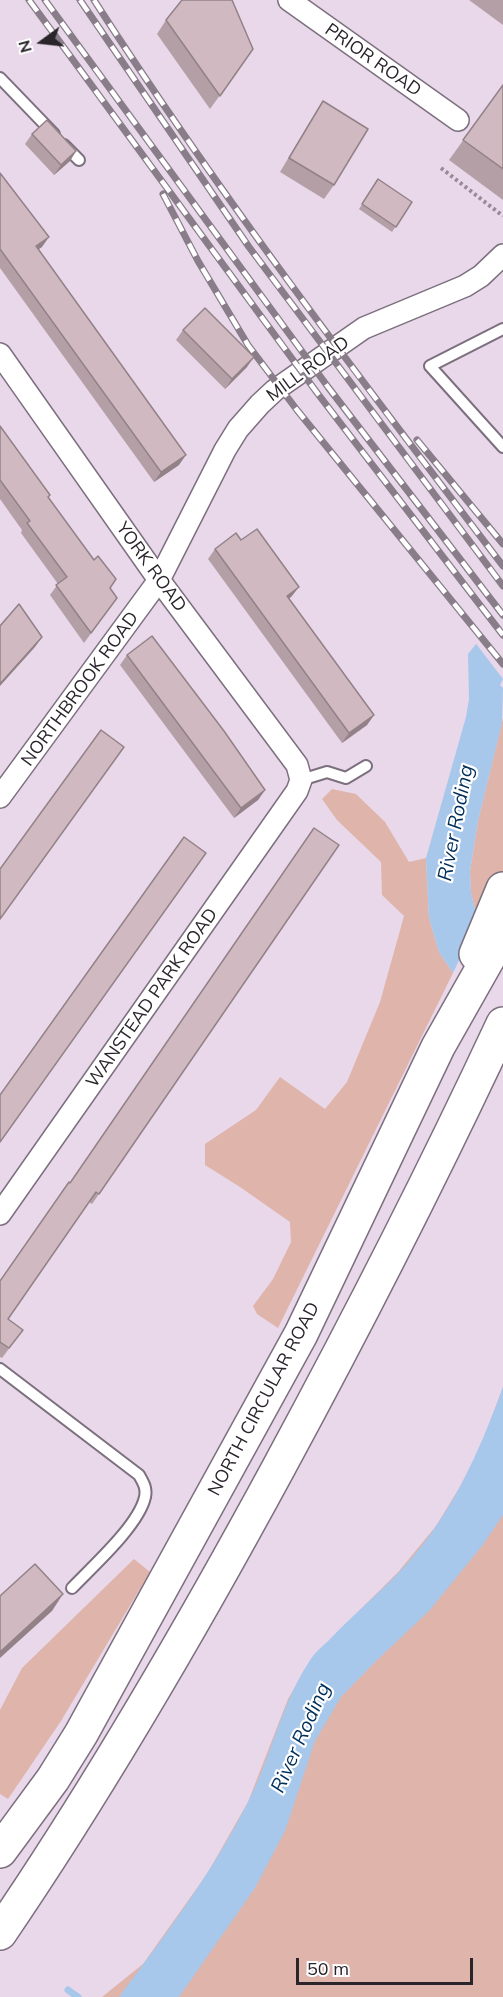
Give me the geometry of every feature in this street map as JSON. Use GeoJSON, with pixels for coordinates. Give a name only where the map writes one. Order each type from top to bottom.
{"type":"FeatureCollection","features":[{"type":"Feature","properties":{"kind":"highway"},"geometry":{"type":"LineString","coordinates":[[438,1047],[503,889]]}},
{"type":"Feature","properties":{"kind":"highway","name":"NORTH CIRCULAR ROAD"},"geometry":{"type":"LineString","coordinates":[[0,1851],[53,1779],[81,1734],[301,1334],[438,1047],[503,932]]}},
{"type":"Feature","properties":{"kind":"highway"},"geometry":{"type":"LineString","coordinates":[[0,1933],[115,1756],[229,1560],[340,1353],[503,1024]]}},
{"type":"Feature","properties":{"kind":"highway"},"geometry":{"type":"LineString","coordinates":[[482,1068],[503,1040]]}},
{"type":"Feature","properties":{"kind":"street","name":"PRIOR ROAD"},"geometry":{"type":"LineString","coordinates":[[289,0],[458,120]]}},
{"type":"Feature","properties":{"kind":"street","name":"MILL ROAD"},"geometry":{"type":"LineString","coordinates":[[159,580],[238,429],[275,390],[364,328],[465,286],[500,263]]}},
{"type":"Feature","properties":{"kind":"street","name":"YORK ROAD"},"geometry":{"type":"LineString","coordinates":[[0,354],[159,580],[297,765],[300,780]]}},
{"type":"Feature","properties":{"kind":"street","name":"NORTHBROOK ROAD"},"geometry":{"type":"LineString","coordinates":[[0,797],[159,580]]}},
{"type":"Feature","properties":{"kind":"street","name":"WANSTEAD PARK ROAD"},"geometry":{"type":"LineString","coordinates":[[0,1214],[297,791],[300,780]]}},
{"type":"Feature","properties":{"kind":"lane"},"geometry":{"type":"LineString","coordinates":[[0,78],[79,160]]}},
{"type":"Feature","properties":{"kind":"lane"},"geometry":{"type":"LineString","coordinates":[[503,329],[430,366],[503,447]]}},
{"type":"Feature","properties":{"kind":"lane"},"geometry":{"type":"LineString","coordinates":[[300,780],[327,772],[346,778],[366,766]]}},
{"type":"Feature","properties":{"kind":"lane"},"geometry":{"type":"LineString","coordinates":[[0,1369],[139,1475],[145,1486],[145,1497],[133,1522],[72,1588]]}},
{"type":"Feature","properties":{"kind":"path"},"geometry":{"type":"LineString","coordinates":[[441,168],[503,216]]}},
{"type":"Feature","properties":{"kind":"shaded area"},"geometry":{"type":"Polygon","coordinates":[[[503,718],[503,872],[478,922],[471,893],[470,871],[478,821],[503,718]]]}},
{"type":"Feature","properties":{"kind":"shaded area"},"geometry":{"type":"Polygon","coordinates":[[[332,789],[356,794],[385,822],[409,862],[426,858],[429,918],[439,952],[453,973],[278,1328],[257,1314],[253,1306],[273,1279],[291,1242],[290,1222],[205,1165],[205,1144],[256,1110],[280,1077],[325,1109],[347,1082],[380,1002],[404,916],[382,895],[381,862],[337,820],[322,799],[332,789]]]}},
{"type":"Feature","properties":{"kind":"shaded area"},"geometry":{"type":"Polygon","coordinates":[[[503,1387],[503,1997],[102,1997],[143,1964],[207,1874],[248,1802],[288,1699],[311,1659],[399,1571],[436,1526],[481,1446],[503,1387]]]}},
{"type":"Feature","properties":{"kind":"shaded area"},"geometry":{"type":"Polygon","coordinates":[[[134,1559],[150,1572],[61,1721],[8,1799],[0,1794],[0,1710],[22,1668],[134,1559]]]}},
{"type":"Feature","properties":{"kind":"water","name":"River Roding"},"geometry":{"type":"Polygon","coordinates":[[[503,620],[503,679],[500,685],[503,688],[502,723],[478,821],[470,871],[471,893],[478,922],[453,973],[439,952],[429,918],[426,858],[466,717],[469,699],[468,654],[503,620]]]}},
{"type":"Feature","properties":{"kind":"water","name":"River Roding"},"geometry":{"type":"Polygon","coordinates":[[[503,1387],[503,1515],[482,1546],[429,1611],[341,1697],[315,1741],[285,1831],[255,1888],[179,1997],[119,1997],[219,1855],[247,1804],[263,1769],[290,1696],[311,1659],[399,1572],[417,1552],[448,1508],[473,1461],[503,1387]]]}},
{"type":"Feature","properties":{"kind":"pier"},"geometry":{"type":"Polygon","coordinates":[[[503,617],[503,679],[474,641],[489,626],[503,617]]]}},
{"type":"Feature","properties":{"kind":"pier"},"geometry":{"type":"Polygon","coordinates":[[[480,918],[503,961],[503,1065],[500,1064],[452,976],[480,918]]]}},
{"type":"Feature","properties":{"kind":"building"},"geometry":{"type":"Polygon","coordinates":[[[182,0],[232,0],[253,49],[220,96],[166,20],[182,0]]]}},
{"type":"Feature","properties":{"kind":"building"},"geometry":{"type":"Polygon","coordinates":[[[503,85],[503,169],[463,140],[503,85]]]}},
{"type":"Feature","properties":{"kind":"building"},"geometry":{"type":"Polygon","coordinates":[[[323,101],[368,129],[334,185],[289,158],[323,101]]]}},
{"type":"Feature","properties":{"kind":"building"},"geometry":{"type":"Polygon","coordinates":[[[47,120],[76,151],[61,165],[32,134],[47,120]]]}},
{"type":"Feature","properties":{"kind":"building"},"geometry":{"type":"Polygon","coordinates":[[[0,173],[49,237],[36,246],[186,455],[161,472],[0,249],[0,173]]]}},
{"type":"Feature","properties":{"kind":"building"},"geometry":{"type":"Polygon","coordinates":[[[378,179],[412,202],[396,227],[362,204],[378,179]]]}},
{"type":"Feature","properties":{"kind":"building"},"geometry":{"type":"Polygon","coordinates":[[[205,308],[254,357],[232,379],[183,330],[205,308]]]}},
{"type":"Feature","properties":{"kind":"building"},"geometry":{"type":"Polygon","coordinates":[[[0,426],[94,560],[98,556],[116,579],[110,588],[117,598],[91,633],[56,585],[67,577],[27,523],[30,521],[0,480],[0,426]]]}},
{"type":"Feature","properties":{"kind":"building"},"geometry":{"type":"Polygon","coordinates":[[[257,529],[299,587],[287,596],[374,715],[349,733],[215,549],[236,533],[241,540],[257,529]]]}},
{"type":"Feature","properties":{"kind":"building"},"geometry":{"type":"Polygon","coordinates":[[[19,604],[42,637],[0,684],[0,626],[19,604]]]}},
{"type":"Feature","properties":{"kind":"building"},"geometry":{"type":"Polygon","coordinates":[[[152,636],[224,731],[265,790],[241,808],[127,655],[152,636]]]}},
{"type":"Feature","properties":{"kind":"building"},"geometry":{"type":"Polygon","coordinates":[[[101,730],[124,747],[0,919],[0,869],[101,730]]]}},
{"type":"Feature","properties":{"kind":"building"},"geometry":{"type":"Polygon","coordinates":[[[314,828],[339,845],[99,1194],[96,1192],[8,1319],[23,1330],[9,1348],[0,1342],[0,1281],[314,828]]]}},
{"type":"Feature","properties":{"kind":"building"},"geometry":{"type":"Polygon","coordinates":[[[184,837],[206,853],[0,1142],[0,1095],[184,837]]]}},
{"type":"Feature","properties":{"kind":"building"},"geometry":{"type":"Polygon","coordinates":[[[35,1564],[63,1594],[0,1652],[0,1596],[35,1564]]]}},
{"type":"Feature","properties":{"kind":"waterway"},"geometry":{"type":"LineString","coordinates":[[68,1990],[78,1997]]}},
{"type":"Feature","properties":{"kind":"railway"},"geometry":{"type":"LineString","coordinates":[[29,0],[318,394],[503,635]]}},
{"type":"Feature","properties":{"kind":"railway"},"geometry":{"type":"LineString","coordinates":[[45,0],[328,387],[503,615]]}},
{"type":"Feature","properties":{"kind":"railway"},"geometry":{"type":"LineString","coordinates":[[80,0],[249,247],[503,586]]}},
{"type":"Feature","properties":{"kind":"railway"},"geometry":{"type":"LineString","coordinates":[[94,0],[191,145],[242,216],[503,566]]}},
{"type":"Feature","properties":{"kind":"railway"},"geometry":{"type":"LineString","coordinates":[[163,194],[198,261],[248,345],[297,410],[503,664]]}},
{"type":"Feature","properties":{"kind":"railway"},"geometry":{"type":"LineString","coordinates":[[417,440],[503,544]]}}]}
